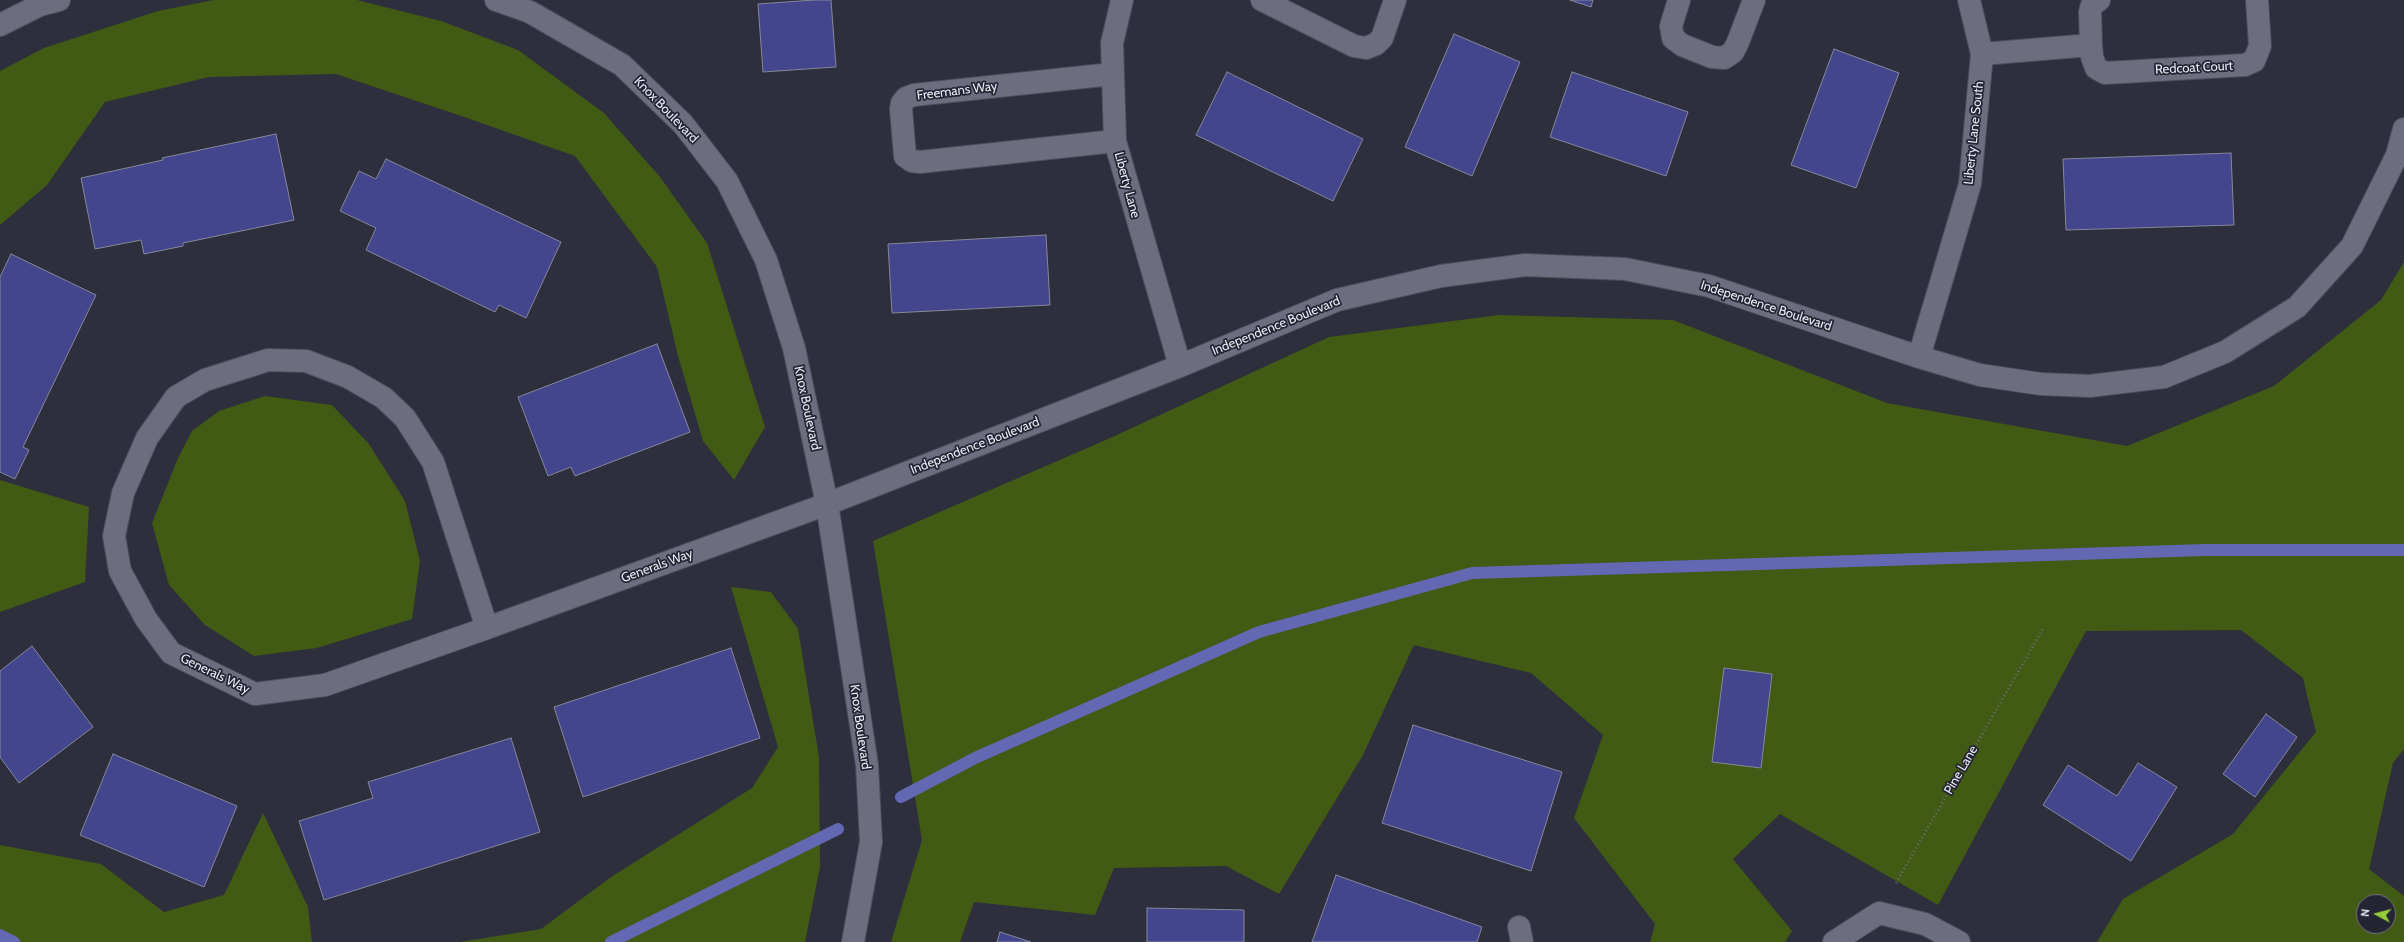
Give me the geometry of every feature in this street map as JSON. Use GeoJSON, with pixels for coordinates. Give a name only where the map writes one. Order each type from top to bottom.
{"type":"FeatureCollection","features":[{"type":"Feature","properties":{"kind":"street"},"geometry":{"type":"LineString","coordinates":[[0,25],[40,5],[59,0]]}},
{"type":"Feature","properties":{"kind":"street","name":"Knox Boulevard"},"geometry":{"type":"LineString","coordinates":[[496,0],[530,12],[622,65],[682,124],[727,181],[766,260],[794,348],[827,504],[867,765],[871,842],[853,942]]}},
{"type":"Feature","properties":{"kind":"street","name":"Liberty Lane"},"geometry":{"type":"LineString","coordinates":[[1122,0],[1112,43],[1115,141],[1180,366]]}},
{"type":"Feature","properties":{"kind":"street"},"geometry":{"type":"LineString","coordinates":[[1262,0],[1348,43],[1366,48],[1376,44],[1382,38],[1396,0]]}},
{"type":"Feature","properties":{"kind":"street"},"geometry":{"type":"LineString","coordinates":[[1679,0],[1671,26],[1673,38],[1682,45],[1712,57],[1724,58],[1735,47],[1754,0]]}},
{"type":"Feature","properties":{"kind":"street","name":"Liberty Lane South"},"geometry":{"type":"LineString","coordinates":[[1919,357],[1970,184],[1982,54],[1969,0]]}},
{"type":"Feature","properties":{"kind":"street","name":"Redcoat Court"},"geometry":{"type":"LineString","coordinates":[[2099,0],[2092,5],[2090,12],[2091,45],[2096,68],[2105,73],[2245,65],[2254,61],[2260,46],[2257,0]]}},
{"type":"Feature","properties":{"kind":"street"},"geometry":{"type":"LineString","coordinates":[[1982,54],[2091,45]]}},
{"type":"Feature","properties":{"kind":"street","name":"Freemans Way"},"geometry":{"type":"LineString","coordinates":[[1112,74],[914,95],[906,98],[902,103],[901,109],[905,156],[912,161],[920,162],[1115,141]]}},
{"type":"Feature","properties":{"kind":"street","name":"Independence Boulevard"},"geometry":{"type":"LineString","coordinates":[[827,504],[1180,366],[1337,300],[1441,276],[1525,265],[1625,269],[1709,286],[1919,357],[1980,375],[2041,384],[2090,386],[2164,376],[2225,352],[2297,307],[2352,246],[2397,155],[2404,129]]}},
{"type":"Feature","properties":{"kind":"street","name":"Generals Way"},"geometry":{"type":"LineString","coordinates":[[487,628],[433,462],[405,418],[384,398],[348,377],[306,361],[268,360],[205,380],[176,397],[147,438],[123,493],[114,536],[120,571],[146,619],[171,653],[255,694],[325,685],[487,628],[827,504]]}},
{"type":"Feature","properties":{"kind":"street"},"geometry":{"type":"LineString","coordinates":[[1834,942],[1879,913],[1924,924],[1959,942]]}},
{"type":"Feature","properties":{"kind":"path","name":"Pine Lane"},"geometry":{"type":"LineString","coordinates":[[1879,913],[2044,627]]}},
{"type":"Feature","properties":{"kind":"green space"},"geometry":{"type":"Polygon","coordinates":[[[214,0],[357,0],[441,21],[518,50],[604,113],[660,177],[707,243],[765,427],[734,480],[703,441],[678,356],[657,267],[575,156],[467,118],[336,74],[209,77],[105,102],[47,185],[0,225],[0,71],[44,48],[158,11],[214,0]]]}},
{"type":"Feature","properties":{"kind":"green space"},"geometry":{"type":"Polygon","coordinates":[[[2404,262],[2404,749],[2393,763],[2369,869],[2404,896],[2404,942],[2097,942],[2123,899],[2233,834],[2316,732],[2303,678],[2241,630],[2086,631],[1938,905],[1780,814],[1733,859],[1792,931],[1785,942],[1650,942],[1655,924],[1574,818],[1603,735],[1531,673],[1414,645],[1363,755],[1279,894],[1226,866],[1114,868],[1095,915],[974,902],[960,942],[891,942],[922,840],[873,541],[1108,439],[1329,337],[1499,315],[1673,320],[1887,403],[2127,446],[2274,386],[2381,300],[2404,262]]]}},
{"type":"Feature","properties":{"kind":"green space"},"geometry":{"type":"Polygon","coordinates":[[[265,396],[332,405],[369,444],[405,501],[420,561],[412,619],[317,648],[254,656],[205,625],[169,585],[152,523],[178,458],[192,431],[219,411],[265,396]]]}},
{"type":"Feature","properties":{"kind":"green space"},"geometry":{"type":"Polygon","coordinates":[[[0,480],[89,507],[85,582],[0,612],[0,480]]]}},
{"type":"Feature","properties":{"kind":"green space"},"geometry":{"type":"Polygon","coordinates":[[[731,587],[771,592],[798,629],[819,757],[820,867],[805,942],[460,942],[541,929],[611,877],[752,788],[778,747],[731,587]]]}},
{"type":"Feature","properties":{"kind":"green space"},"geometry":{"type":"Polygon","coordinates":[[[263,813],[308,907],[312,942],[0,942],[0,845],[101,864],[164,912],[224,895],[263,813]]]}},
{"type":"Feature","properties":{"kind":"building"},"geometry":{"type":"Polygon","coordinates":[[[831,0],[836,67],[763,72],[758,4],[831,0]]]}},
{"type":"Feature","properties":{"kind":"building"},"geometry":{"type":"Polygon","coordinates":[[[1570,0],[1593,0],[1591,7],[1570,0]]]}},
{"type":"Feature","properties":{"kind":"building"},"geometry":{"type":"Polygon","coordinates":[[[1454,34],[1520,62],[1472,176],[1405,147],[1454,34]]]}},
{"type":"Feature","properties":{"kind":"building"},"geometry":{"type":"Polygon","coordinates":[[[1834,49],[1899,73],[1856,188],[1791,165],[1834,49]]]}},
{"type":"Feature","properties":{"kind":"building"},"geometry":{"type":"Polygon","coordinates":[[[1227,72],[1363,139],[1333,201],[1196,135],[1227,72]]]}},
{"type":"Feature","properties":{"kind":"building"},"geometry":{"type":"Polygon","coordinates":[[[1572,72],[1688,112],[1666,176],[1550,137],[1572,72]]]}},
{"type":"Feature","properties":{"kind":"building"},"geometry":{"type":"Polygon","coordinates":[[[276,134],[294,220],[183,243],[183,246],[144,254],[141,240],[95,249],[81,178],[163,160],[162,158],[276,134]]]}},
{"type":"Feature","properties":{"kind":"building"},"geometry":{"type":"Polygon","coordinates":[[[2231,153],[2234,225],[2066,230],[2063,159],[2231,153]]]}},
{"type":"Feature","properties":{"kind":"building"},"geometry":{"type":"Polygon","coordinates":[[[386,159],[561,242],[526,318],[499,305],[495,312],[366,250],[376,228],[340,211],[359,171],[376,179],[386,159]]]}},
{"type":"Feature","properties":{"kind":"building"},"geometry":{"type":"Polygon","coordinates":[[[1046,235],[1050,305],[892,313],[888,244],[1046,235]]]}},
{"type":"Feature","properties":{"kind":"building"},"geometry":{"type":"Polygon","coordinates":[[[11,254],[96,295],[23,447],[29,450],[15,479],[0,472],[0,277],[11,254]]]}},
{"type":"Feature","properties":{"kind":"building"},"geometry":{"type":"Polygon","coordinates":[[[657,344],[690,432],[575,476],[571,467],[548,476],[518,397],[657,344]]]}},
{"type":"Feature","properties":{"kind":"building"},"geometry":{"type":"Polygon","coordinates":[[[32,646],[93,727],[19,783],[0,757],[0,671],[32,646]]]}},
{"type":"Feature","properties":{"kind":"building"},"geometry":{"type":"Polygon","coordinates":[[[731,648],[760,738],[583,797],[554,707],[731,648]]]}},
{"type":"Feature","properties":{"kind":"building"},"geometry":{"type":"Polygon","coordinates":[[[1724,668],[1772,674],[1761,768],[1712,762],[1724,668]]]}},
{"type":"Feature","properties":{"kind":"building"},"geometry":{"type":"Polygon","coordinates":[[[2266,714],[2297,737],[2255,797],[2223,774],[2266,714]]]}},
{"type":"Feature","properties":{"kind":"building"},"geometry":{"type":"Polygon","coordinates":[[[1413,725],[1562,772],[1531,871],[1382,823],[1413,725]]]}},
{"type":"Feature","properties":{"kind":"building"},"geometry":{"type":"Polygon","coordinates":[[[511,738],[540,832],[324,900],[299,821],[373,798],[368,782],[511,738]]]}},
{"type":"Feature","properties":{"kind":"building"},"geometry":{"type":"Polygon","coordinates":[[[113,754],[237,806],[204,887],[80,835],[113,754]]]}},
{"type":"Feature","properties":{"kind":"building"},"geometry":{"type":"Polygon","coordinates":[[[2138,763],[2177,787],[2131,861],[2043,805],[2068,765],[2117,796],[2138,763]]]}},
{"type":"Feature","properties":{"kind":"building"},"geometry":{"type":"Polygon","coordinates":[[[1336,875],[1482,927],[1477,942],[1312,942],[1336,875]]]}},
{"type":"Feature","properties":{"kind":"building"},"geometry":{"type":"Polygon","coordinates":[[[1147,908],[1244,910],[1244,942],[1147,942],[1147,908]]]}},
{"type":"Feature","properties":{"kind":"building"},"geometry":{"type":"Polygon","coordinates":[[[1000,932],[1031,942],[997,942],[1000,932]]]}},
{"type":"Feature","properties":{"kind":"waterway"},"geometry":{"type":"LineString","coordinates":[[901,797],[975,758],[1259,632],[1472,573],[2206,550],[2404,550]]}},
{"type":"Feature","properties":{"kind":"waterway"},"geometry":{"type":"LineString","coordinates":[[611,942],[838,829]]}},
{"type":"Feature","properties":{"kind":"waterway"},"geometry":{"type":"LineString","coordinates":[[0,935],[14,942]]}}]}
